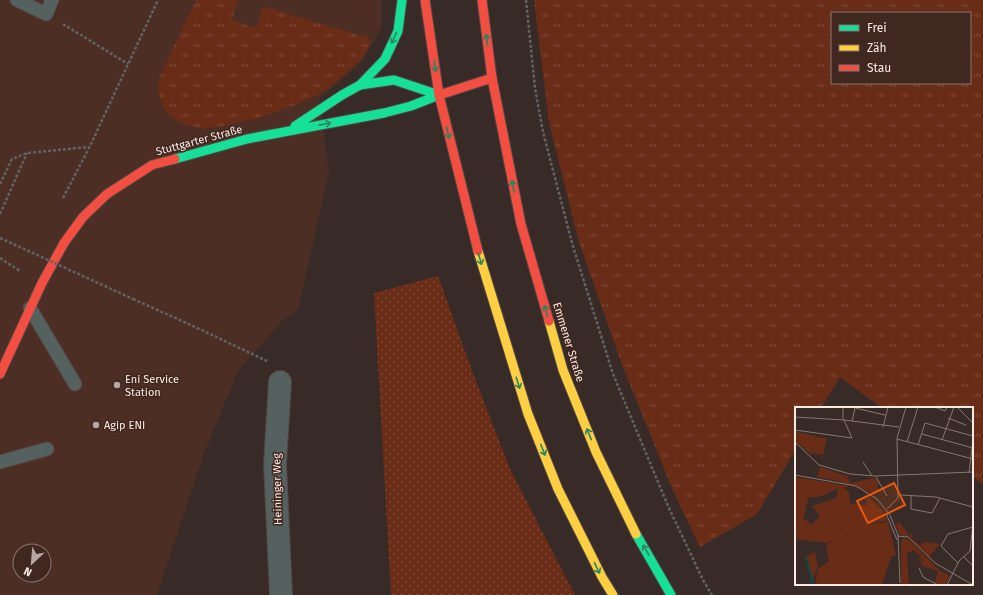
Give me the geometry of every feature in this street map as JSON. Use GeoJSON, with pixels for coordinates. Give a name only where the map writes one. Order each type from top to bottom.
{"type":"FeatureCollection","features":[{"type":"Feature","properties":{"kind":"main road"},"geometry":{"type":"LineString","coordinates":[[360,85],[385,59],[398,31],[402,0]]}},
{"type":"Feature","properties":{"kind":"main road"},"geometry":{"type":"LineString","coordinates":[[425,0],[439,95],[479,257],[528,414],[558,489],[602,577],[613,595]]}},
{"type":"Feature","properties":{"kind":"main road","name":"Emmener Straße"},"geometry":{"type":"LineString","coordinates":[[482,0],[492,78],[521,224],[563,370],[596,452],[635,532],[672,595]]}},
{"type":"Feature","properties":{"kind":"main road","name":"Stuttgarter Straße"},"geometry":{"type":"LineString","coordinates":[[0,374],[42,283],[64,243],[83,217],[107,194],[152,165],[247,139],[384,113],[411,106],[439,95],[492,78]]}},
{"type":"Feature","properties":{"kind":"main road"},"geometry":{"type":"LineString","coordinates":[[287,131],[342,94],[360,85],[394,80],[439,95]]}},
{"type":"Feature","properties":{"kind":"street","name":"Heininger Weg"},"geometry":{"type":"LineString","coordinates":[[280,382],[274,464],[281,595]]}},
{"type":"Feature","properties":{"kind":"lane"},"geometry":{"type":"LineString","coordinates":[[17,0],[46,14],[52,0]]}},
{"type":"Feature","properties":{"kind":"lane"},"geometry":{"type":"LineString","coordinates":[[30,308],[75,384]]}},
{"type":"Feature","properties":{"kind":"lane"},"geometry":{"type":"LineString","coordinates":[[0,462],[47,449]]}},
{"type":"Feature","properties":{"kind":"path"},"geometry":{"type":"LineString","coordinates":[[0,184],[12,159],[27,153],[90,146],[158,0]]}},
{"type":"Feature","properties":{"kind":"path"},"geometry":{"type":"LineString","coordinates":[[526,0],[535,88],[543,132],[572,243],[613,374],[668,506],[703,580],[712,595]]}},
{"type":"Feature","properties":{"kind":"path"},"geometry":{"type":"LineString","coordinates":[[46,14],[128,64]]}},
{"type":"Feature","properties":{"kind":"path"},"geometry":{"type":"LineString","coordinates":[[0,214],[27,153]]}},
{"type":"Feature","properties":{"kind":"path"},"geometry":{"type":"LineString","coordinates":[[0,238],[250,352]]}},
{"type":"Feature","properties":{"kind":"path"},"geometry":{"type":"LineString","coordinates":[[0,258],[25,274]]}},
{"type":"Feature","properties":{"kind":"shaded area"},"geometry":{"type":"Polygon","coordinates":[[[0,0],[196,0],[160,78],[224,126],[262,117],[295,105],[324,92],[360,61],[362,36],[263,6],[256,29],[232,20],[238,0],[382,0],[382,27],[362,62],[319,99],[329,172],[298,309],[282,321],[238,371],[204,453],[157,595],[0,595],[0,0]]]}},
{"type":"Feature","properties":{"kind":"green space"},"geometry":{"type":"Polygon","coordinates":[[[196,0],[238,0],[232,20],[256,28],[263,6],[362,36],[365,33],[371,43],[360,61],[324,92],[295,105],[262,117],[224,126],[201,129],[186,125],[172,118],[163,107],[158,92],[159,78],[196,0]]]}},
{"type":"Feature","properties":{"kind":"green space"},"geometry":{"type":"Polygon","coordinates":[[[534,0],[983,0],[983,484],[973,477],[973,407],[881,407],[840,377],[822,407],[795,407],[795,451],[757,514],[700,547],[674,493],[622,365],[578,239],[549,122],[534,0]]]}},
{"type":"Feature","properties":{"kind":"green space"},"geometry":{"type":"Polygon","coordinates":[[[438,276],[474,376],[510,469],[575,595],[391,595],[374,293],[438,276]]]}},
{"type":"Feature","properties":{"kind":"traffic: fast"},"geometry":{"type":"LineString","coordinates":[[295,126],[360,85],[385,59],[398,31],[402,0]]}},
{"type":"Feature","properties":{"kind":"traffic: fast"},"geometry":{"type":"LineString","coordinates":[[360,85],[394,80],[439,95]]}},
{"type":"Feature","properties":{"kind":"traffic: fast"},"geometry":{"type":"LineString","coordinates":[[175,159],[247,139],[384,113],[411,106],[439,95]]}},
{"type":"Feature","properties":{"kind":"traffic: fast"},"geometry":{"type":"LineString","coordinates":[[636,534],[671,595]]}},
{"type":"Feature","properties":{"kind":"traffic: slow"},"geometry":{"type":"LineString","coordinates":[[478,251],[528,414],[558,489],[602,577],[613,595]]}},
{"type":"Feature","properties":{"kind":"traffic: slow"},"geometry":{"type":"LineString","coordinates":[[549,321],[563,370],[596,452],[636,534]]}},
{"type":"Feature","properties":{"kind":"traffic: jam"},"geometry":{"type":"LineString","coordinates":[[425,0],[439,95],[478,251]]}},
{"type":"Feature","properties":{"kind":"traffic: jam"},"geometry":{"type":"LineString","coordinates":[[482,0],[492,78],[521,224],[549,321]]}},
{"type":"Feature","properties":{"kind":"traffic: jam"},"geometry":{"type":"LineString","coordinates":[[439,95],[492,78]]}},
{"type":"Feature","properties":{"kind":"traffic: jam"},"geometry":{"type":"LineString","coordinates":[[0,374],[42,283],[64,243],[83,217],[107,194],[152,165],[175,159]]}},
{"type":"Feature","properties":{"kind":"place","name":"Eni Service Station"},"geometry":{"type":"Point","coordinates":[117,385]}},
{"type":"Feature","properties":{"kind":"place","name":"Agip ENI"},"geometry":{"type":"Point","coordinates":[96,425]}}]}
